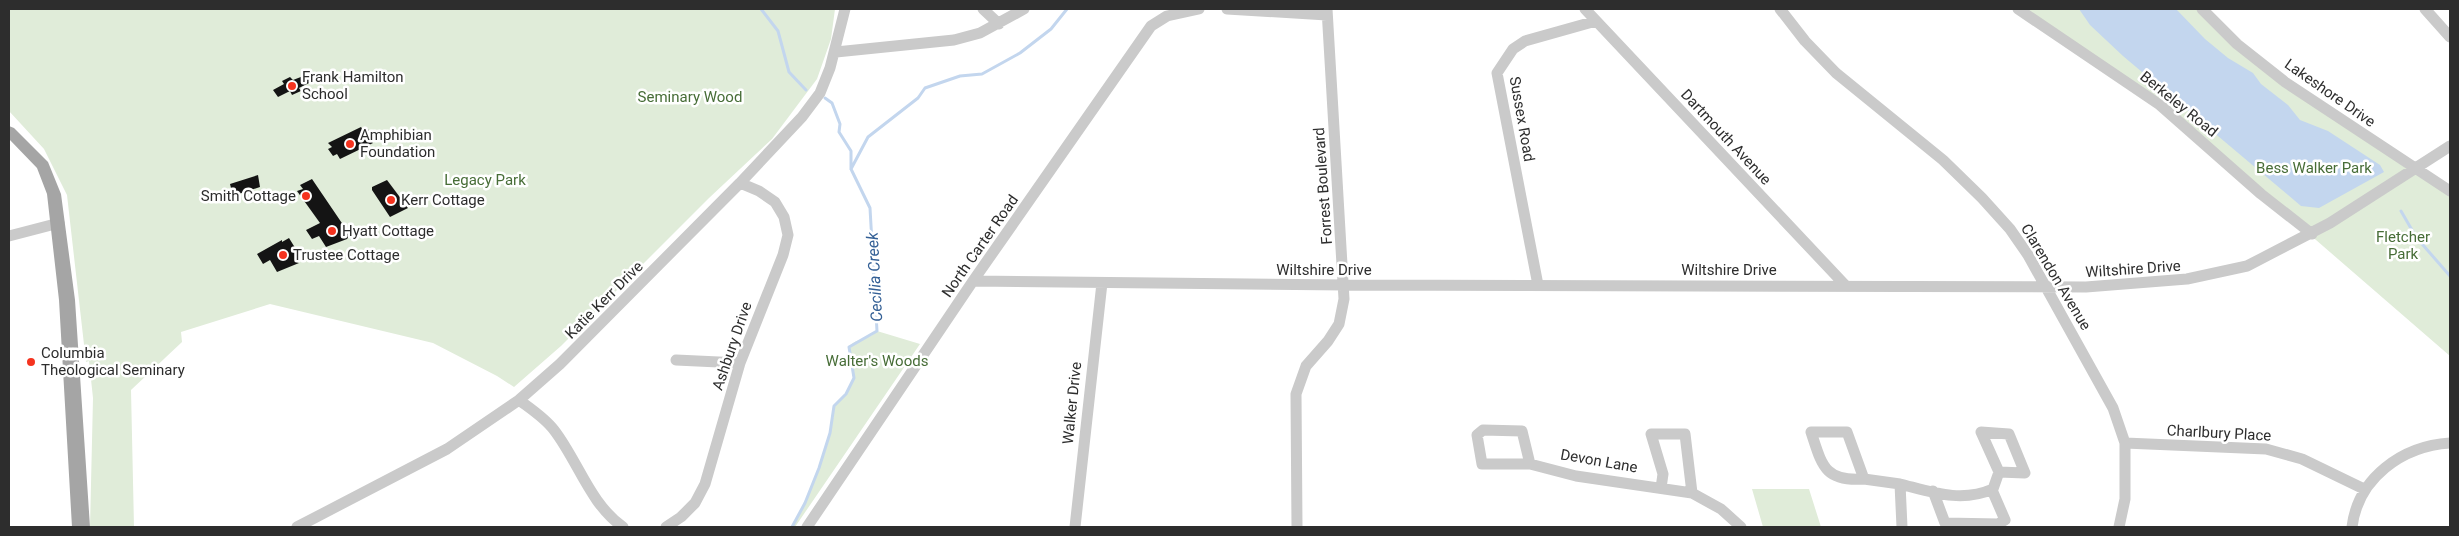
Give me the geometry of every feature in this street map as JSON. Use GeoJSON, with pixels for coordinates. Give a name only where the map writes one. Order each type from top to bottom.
{"type":"FeatureCollection","features":[{"type":"Feature","properties":{"kind":"main road"},"geometry":{"type":"LineString","coordinates":[[9,130],[43,166],[54,194],[67,300],[81,527]]}},
{"type":"Feature","properties":{"kind":"street","name":"Katie Kerr Drive"},"geometry":{"type":"LineString","coordinates":[[306,525],[447,449],[519,400],[560,364],[740,183],[806,111],[820,93],[836,52],[845,9]]}},
{"type":"Feature","properties":{"kind":"street"},"geometry":{"type":"LineString","coordinates":[[983,9],[999,24]]}},
{"type":"Feature","properties":{"kind":"street"},"geometry":{"type":"LineString","coordinates":[[836,52],[954,40],[980,33],[1020,13],[1024,9]]}},
{"type":"Feature","properties":{"kind":"street","name":"North Carter Road"},"geometry":{"type":"LineString","coordinates":[[807,527],[973,281],[1151,26],[1159,19],[1170,14],[1199,9]]}},
{"type":"Feature","properties":{"kind":"street"},"geometry":{"type":"LineString","coordinates":[[1227,9],[1327,12]]}},
{"type":"Feature","properties":{"kind":"street","name":"Dartmouth Avenue"},"geometry":{"type":"LineString","coordinates":[[1586,9],[1845,285]]}},
{"type":"Feature","properties":{"kind":"street","name":"Clarendon Avenue"},"geometry":{"type":"LineString","coordinates":[[1780,9],[1805,41],[1836,73],[1943,160],[1982,198],[2010,229],[2047,287],[2113,408],[2125,443],[2125,499],[2119,527]]}},
{"type":"Feature","properties":{"kind":"street","name":"Berkeley Road"},"geometry":{"type":"LineString","coordinates":[[2018,9],[2160,106],[2267,200],[2312,234]]}},
{"type":"Feature","properties":{"kind":"street","name":"Lakeshore Drive"},"geometry":{"type":"LineString","coordinates":[[2202,9],[2237,44],[2285,82],[2450,191]]}},
{"type":"Feature","properties":{"kind":"street"},"geometry":{"type":"LineString","coordinates":[[2425,9],[2450,37]]}},
{"type":"Feature","properties":{"kind":"street","name":"Forrest Boulevard"},"geometry":{"type":"LineString","coordinates":[[1297,527],[1296,394],[1306,366],[1328,341],[1339,324],[1344,309],[1345,285],[1327,12]]}},
{"type":"Feature","properties":{"kind":"street","name":"Sussex Road"},"geometry":{"type":"LineString","coordinates":[[1538,285],[1497,73],[1512,49],[1525,41],[1596,21]]}},
{"type":"Feature","properties":{"kind":"street","name":"Wiltshire Drive"},"geometry":{"type":"LineString","coordinates":[[973,281],[1345,285],[2047,287],[2170,283],[2206,277],[2249,265],[2312,234],[2383,191],[2450,146]]}},
{"type":"Feature","properties":{"kind":"street","name":"Ashbury Drive"},"geometry":{"type":"LineString","coordinates":[[666,527],[681,517],[695,503],[705,484],[740,363],[783,255],[788,235],[784,217],[775,202],[759,191],[740,183]]}},
{"type":"Feature","properties":{"kind":"street"},"geometry":{"type":"LineString","coordinates":[[9,236],[59,223]]}},
{"type":"Feature","properties":{"kind":"street","name":"Walker Drive"},"geometry":{"type":"LineString","coordinates":[[1074,527],[1102,282]]}},
{"type":"Feature","properties":{"kind":"street"},"geometry":{"type":"LineString","coordinates":[[676,360],[740,363]]}},
{"type":"Feature","properties":{"kind":"street"},"geometry":{"type":"LineString","coordinates":[[519,400],[535,411],[554,431],[599,501],[618,525],[623,527]]}},
{"type":"Feature","properties":{"kind":"street","name":"Devon Lane"},"geometry":{"type":"LineString","coordinates":[[1530,464],[1522,431],[1484,430],[1477,435],[1482,464],[1530,464],[1576,476],[1692,493],[1721,509],[1740,527]]}},
{"type":"Feature","properties":{"kind":"street"},"geometry":{"type":"LineString","coordinates":[[1864,479],[1847,432],[1811,432],[1825,472],[1834,478],[1846,482],[1864,479],[1900,484],[1964,498],[1981,496],[1992,490],[1999,472]]}},
{"type":"Feature","properties":{"kind":"street","name":"Devon Lane"},"geometry":{"type":"LineString","coordinates":[[1661,488],[1663,474],[1651,434],[1685,434],[1692,493]]}},
{"type":"Feature","properties":{"kind":"street"},"geometry":{"type":"LineString","coordinates":[[2352,527],[2353,518],[2364,489],[2380,471],[2421,447],[2439,442],[2450,443]]}},
{"type":"Feature","properties":{"kind":"street","name":"Charlbury Place"},"geometry":{"type":"LineString","coordinates":[[2125,443],[2266,449],[2302,459],[2364,489]]}},
{"type":"Feature","properties":{"kind":"street"},"geometry":{"type":"LineString","coordinates":[[1900,484],[1902,527]]}},
{"type":"Feature","properties":{"kind":"street"},"geometry":{"type":"LineString","coordinates":[[1933,491],[1945,523],[1998,524],[2005,520],[1992,490]]}},
{"type":"Feature","properties":{"kind":"green space","name":"Legacy Park"},"geometry":{"type":"Polygon","coordinates":[[[9,9],[835,9],[831,39],[817,79],[772,139],[709,198],[561,346],[514,387],[497,376],[433,343],[270,304],[181,332],[182,342],[131,390],[134,527],[90,527],[93,398],[89,361],[86,362],[67,195],[44,149],[9,111],[9,9]]]}},
{"type":"Feature","properties":{"kind":"green space","name":"Bess Walker Park"},"geometry":{"type":"Polygon","coordinates":[[[2017,9],[2200,9],[2225,35],[2450,194],[2450,356],[2167,111],[2017,9]]]}},
{"type":"Feature","properties":{"kind":"green space","name":"Walter's Woods"},"geometry":{"type":"Polygon","coordinates":[[[877,331],[920,344],[795,527],[792,527],[813,486],[830,433],[834,406],[846,394],[854,378],[849,347],[877,331]]]}},
{"type":"Feature","properties":{"kind":"green space"},"geometry":{"type":"Polygon","coordinates":[[[1752,489],[1809,489],[1821,527],[1763,527],[1752,489]]]}},
{"type":"Feature","properties":{"kind":"water"},"geometry":{"type":"Polygon","coordinates":[[[2079,9],[2176,9],[2205,39],[2228,58],[2253,73],[2261,84],[2288,105],[2300,120],[2328,131],[2380,165],[2384,172],[2319,208],[2301,206],[2123,56],[2090,25],[2079,9]]]}},
{"type":"Feature","properties":{"kind":"building","name":"Frank Hamilton School"},"geometry":{"type":"Polygon","coordinates":[[[306,75],[311,82],[299,88],[301,91],[292,95],[290,91],[278,97],[273,90],[284,84],[282,81],[290,77],[293,80],[306,75]]]}},
{"type":"Feature","properties":{"kind":"building","name":"Amphibian Foundation"},"geometry":{"type":"Polygon","coordinates":[[[361,127],[363,130],[367,128],[376,139],[371,141],[373,143],[340,159],[337,154],[333,156],[328,149],[332,147],[328,143],[361,127]]]}},
{"type":"Feature","properties":{"kind":"building"},"geometry":{"type":"Polygon","coordinates":[[[258,175],[260,187],[233,196],[230,184],[258,175]]]}},
{"type":"Feature","properties":{"kind":"building"},"geometry":{"type":"Polygon","coordinates":[[[312,179],[350,235],[347,239],[326,247],[319,236],[312,239],[306,230],[320,223],[297,191],[303,189],[300,185],[312,179]]]}},
{"type":"Feature","properties":{"kind":"building","name":"Kerr Cottage"},"geometry":{"type":"Polygon","coordinates":[[[387,180],[408,208],[390,217],[372,190],[372,187],[387,180]]]}},
{"type":"Feature","properties":{"kind":"building","name":"Trustee Cottage"},"geometry":{"type":"Polygon","coordinates":[[[289,238],[302,259],[297,262],[299,263],[277,272],[270,260],[263,264],[257,254],[289,238]]]}},
{"type":"Feature","properties":{"kind":"waterway","name":"Cecilia Creek"},"geometry":{"type":"LineString","coordinates":[[761,9],[778,31],[789,72],[806,90]]}},
{"type":"Feature","properties":{"kind":"waterway"},"geometry":{"type":"LineString","coordinates":[[851,169],[868,137],[918,98],[925,88],[960,76],[982,74],[1020,53],[1051,29],[1067,9]]}},
{"type":"Feature","properties":{"kind":"waterway","name":"Cecilia Creek"},"geometry":{"type":"LineString","coordinates":[[825,98],[832,103],[840,124],[839,132],[851,151],[851,169]]}},
{"type":"Feature","properties":{"kind":"waterway","name":"Cecilia Creek"},"geometry":{"type":"LineString","coordinates":[[792,527],[805,503],[819,468],[830,433],[834,406],[846,394],[854,378],[849,347],[877,331],[870,208],[851,169]]}},
{"type":"Feature","properties":{"kind":"waterway"},"geometry":{"type":"LineString","coordinates":[[2401,211],[2416,237],[2450,276]]}},
{"type":"Feature","properties":{"kind":"place","name":"Frank Hamilton School"},"geometry":{"type":"Point","coordinates":[292,86]}},
{"type":"Feature","properties":{"kind":"place","name":"Amphibian Foundation"},"geometry":{"type":"Point","coordinates":[350,144]}},
{"type":"Feature","properties":{"kind":"place","name":"Smith Cottage"},"geometry":{"type":"Point","coordinates":[306,196]}},
{"type":"Feature","properties":{"kind":"place","name":"Kerr Cottage"},"geometry":{"type":"Point","coordinates":[391,200]}},
{"type":"Feature","properties":{"kind":"place","name":"Hyatt Cottage"},"geometry":{"type":"Point","coordinates":[332,231]}},
{"type":"Feature","properties":{"kind":"place","name":"Trustee Cottage"},"geometry":{"type":"Point","coordinates":[283,255]}},
{"type":"Feature","properties":{"kind":"place","name":"Columbia Theological Seminary"},"geometry":{"type":"Point","coordinates":[31,362]}},
{"type":"Feature","properties":{"kind":"park label","name":"Seminary Wood"},"geometry":{"type":"Point","coordinates":[690,97]}},
{"type":"Feature","properties":{"kind":"park label","name":"Fletcher Park"},"geometry":{"type":"Point","coordinates":[2403,246]}}]}
